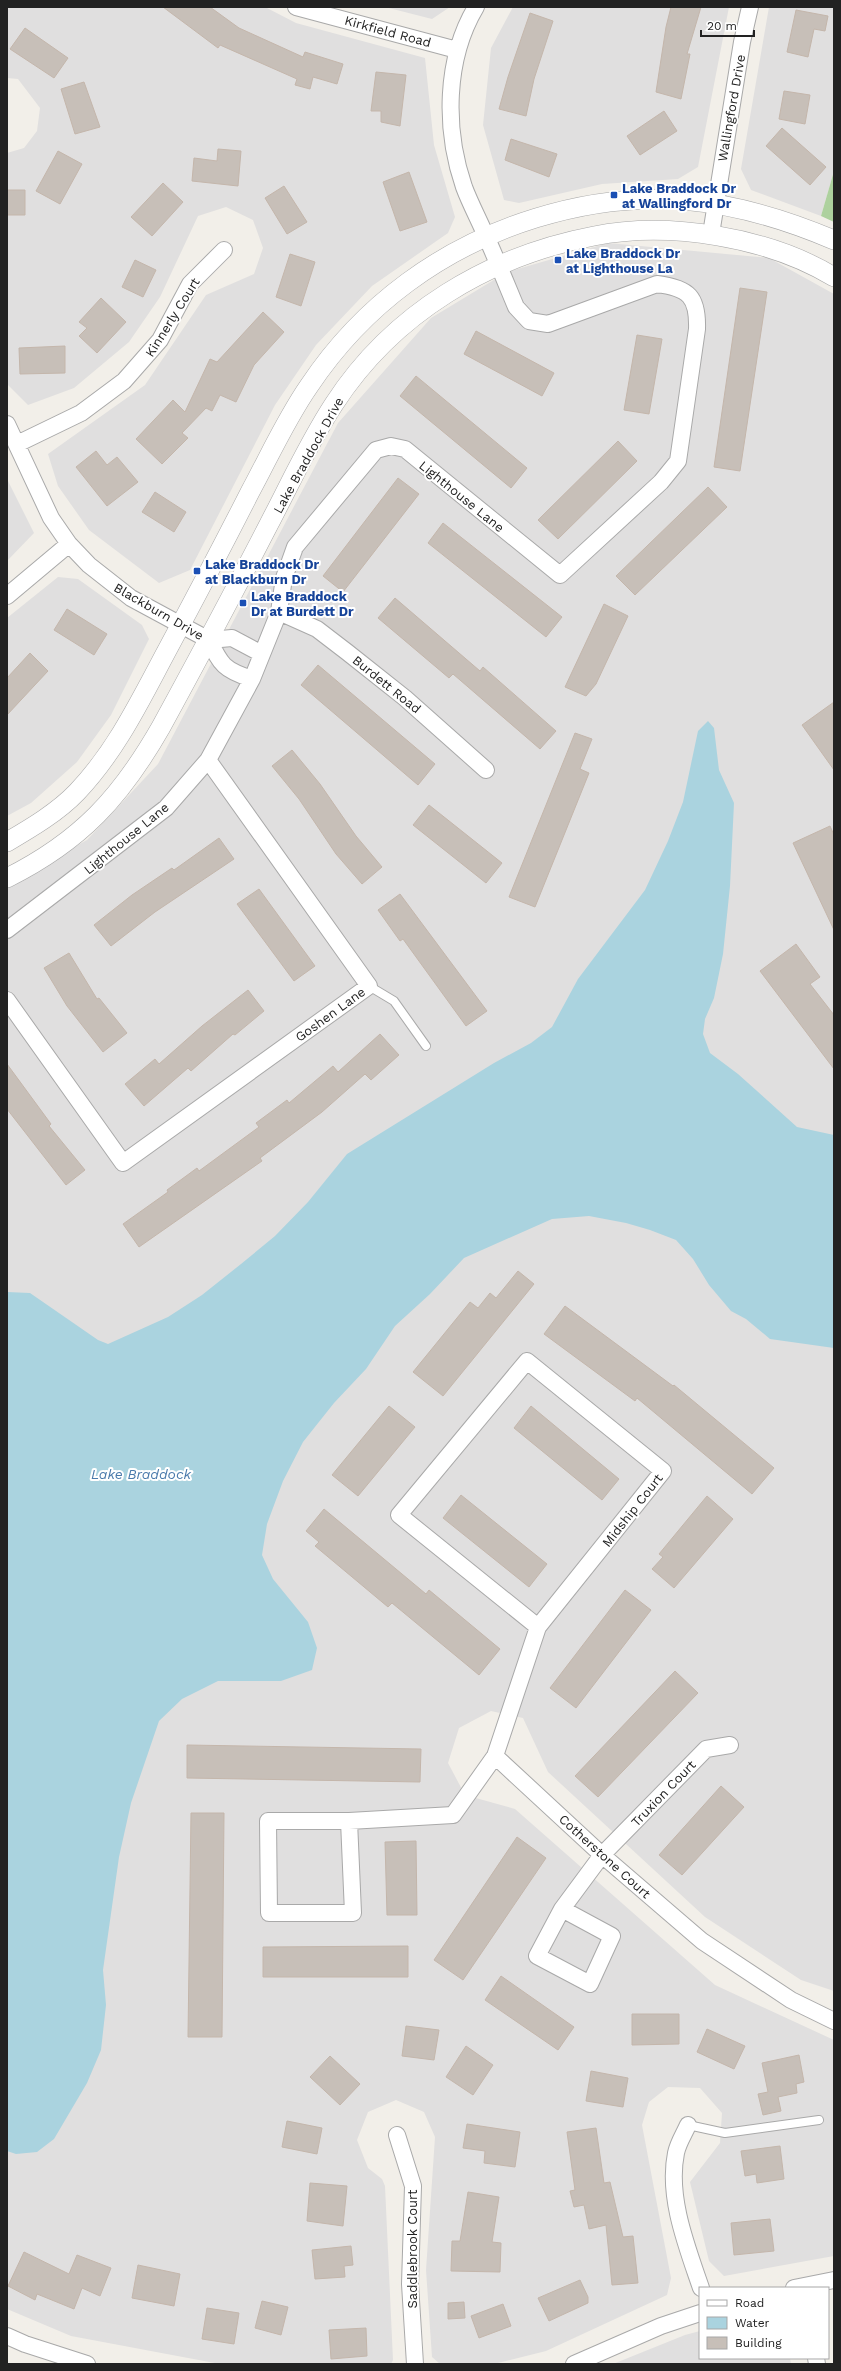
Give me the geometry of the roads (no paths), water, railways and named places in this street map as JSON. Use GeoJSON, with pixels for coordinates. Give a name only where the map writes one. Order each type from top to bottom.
{"type":"FeatureCollection","features":[{"type":"Feature","properties":{"kind":"street","name":"Kirkfield Road"},"geometry":{"type":"LineString","coordinates":[[296,7],[457,50]]}},
{"type":"Feature","properties":{"kind":"street","name":"Lighthouse Lane"},"geometry":{"type":"LineString","coordinates":[[7,930],[166,808],[208,760],[252,678],[262,654],[279,612],[284,578],[296,547],[364,461],[376,450],[391,446],[405,449],[560,575],[661,482],[678,461],[697,329],[697,310],[691,297],[675,286],[657,284],[548,324],[528,321],[516,307],[464,186],[455,146],[452,102],[453,69],[457,50],[476,7]]}},
{"type":"Feature","properties":{"kind":"street","name":"Wallingford Drive"},"geometry":{"type":"LineString","coordinates":[[711,234],[715,203],[750,7]]}},
{"type":"Feature","properties":{"kind":"street"},"geometry":{"type":"LineString","coordinates":[[7,842],[51,814],[76,793],[96,769],[134,711],[284,428],[307,388],[352,331],[398,288],[435,264],[486,236],[561,210],[603,202],[644,198],[715,203],[760,213],[802,226],[834,240]]}},
{"type":"Feature","properties":{"kind":"street","name":"Lake Braddock Drive"},"geometry":{"type":"LineString","coordinates":[[7,878],[40,859],[98,816],[144,758],[209,640],[333,405],[351,380],[375,352],[417,313],[462,284],[498,265],[569,240],[608,233],[645,229],[711,234],[757,246],[834,277]]}},
{"type":"Feature","properties":{"kind":"street","name":"Kinnerly Court"},"geometry":{"type":"LineString","coordinates":[[17,444],[81,413],[124,381],[160,340],[190,284],[224,250]]}},
{"type":"Feature","properties":{"kind":"street","name":"Blackburn Drive"},"geometry":{"type":"LineString","coordinates":[[7,424],[41,499],[69,544],[99,575],[131,598],[209,640],[232,638],[262,654]]}},
{"type":"Feature","properties":{"kind":"street"},"geometry":{"type":"LineString","coordinates":[[7,596],[69,544]]}},
{"type":"Feature","properties":{"kind":"street","name":"Burdett Road"},"geometry":{"type":"LineString","coordinates":[[279,612],[317,629],[405,698],[486,770]]}},
{"type":"Feature","properties":{"kind":"street","name":"Blackburn Drive"},"geometry":{"type":"LineString","coordinates":[[209,640],[221,664],[237,674],[252,678]]}},
{"type":"Feature","properties":{"kind":"street","name":"Goshen Lane"},"geometry":{"type":"LineString","coordinates":[[7,1000],[123,1163],[369,986],[208,760]]}},
{"type":"Feature","properties":{"kind":"street","name":"Midship Court"},"geometry":{"type":"LineString","coordinates":[[527,1361],[663,1471],[538,1628],[399,1515],[527,1361]]}},
{"type":"Feature","properties":{"kind":"street"},"geometry":{"type":"LineString","coordinates":[[349,1821],[353,1913],[269,1913],[268,1821],[349,1821],[452,1815],[495,1756],[538,1628]]}},
{"type":"Feature","properties":{"kind":"street","name":"Truxion Court"},"geometry":{"type":"LineString","coordinates":[[562,1909],[612,1936],[590,1984],[536,1956],[562,1909],[602,1855],[706,1748],[730,1745]]}},
{"type":"Feature","properties":{"kind":"street","name":"Cotherstone Court"},"geometry":{"type":"LineString","coordinates":[[495,1756],[602,1855],[702,1941],[791,2000],[834,2021]]}},
{"type":"Feature","properties":{"kind":"street"},"geometry":{"type":"LineString","coordinates":[[688,2125],[676,2152],[674,2179],[685,2240],[701,2287]]}},
{"type":"Feature","properties":{"kind":"street","name":"Saddlebrook Court"},"geometry":{"type":"LineString","coordinates":[[397,2135],[413,2186],[410,2284],[415,2364]]}},
{"type":"Feature","properties":{"kind":"street"},"geometry":{"type":"LineString","coordinates":[[801,2287],[834,2280]]}},
{"type":"Feature","properties":{"kind":"street"},"geometry":{"type":"LineString","coordinates":[[574,2364],[654,2329],[699,2313]]}},
{"type":"Feature","properties":{"kind":"street"},"geometry":{"type":"LineString","coordinates":[[7,2336],[25,2344],[86,2364]]}},
{"type":"Feature","properties":{"kind":"lane"},"geometry":{"type":"LineString","coordinates":[[369,986],[394,1001],[426,1046]]}},
{"type":"Feature","properties":{"kind":"lane"},"geometry":{"type":"LineString","coordinates":[[688,2125],[725,2133],[819,2120]]}},
{"type":"Feature","properties":{"kind":"water","name":"Lake Braddock"},"geometry":{"type":"Polygon","coordinates":[[[708,721],[714,728],[719,770],[734,803],[730,886],[723,954],[714,998],[705,1019],[703,1034],[710,1053],[738,1074],[797,1127],[834,1135],[834,1348],[770,1339],[746,1319],[731,1311],[709,1285],[693,1259],[676,1240],[626,1223],[589,1216],[552,1219],[464,1258],[430,1294],[395,1326],[366,1369],[334,1403],[303,1442],[283,1481],[267,1524],[262,1555],[273,1579],[308,1622],[317,1648],[312,1670],[281,1681],[218,1681],[182,1699],[159,1721],[131,1803],[119,1857],[103,1970],[106,2005],[101,2050],[87,2083],[54,2139],[37,2152],[16,2154],[7,2151],[7,1292],[30,1293],[98,1340],[108,1344],[168,1317],[202,1295],[275,1236],[308,1202],[347,1154],[494,1063],[531,1043],[552,1027],[578,979],[645,890],[668,841],[683,802],[698,731],[708,721]]]}},
{"type":"Feature","properties":{"kind":"place","name":"Lake Braddock Dr at Wallingford Dr"},"geometry":{"type":"Point","coordinates":[614,195]}},
{"type":"Feature","properties":{"kind":"place","name":"Lake Braddock Dr at Lighthouse La"},"geometry":{"type":"Point","coordinates":[558,260]}},
{"type":"Feature","properties":{"kind":"place","name":"Lake Braddock Dr at Blackburn Dr"},"geometry":{"type":"Point","coordinates":[197,571]}},
{"type":"Feature","properties":{"kind":"place","name":"Lake Braddock Dr at Burdett Dr"},"geometry":{"type":"Point","coordinates":[243,603]}}]}
